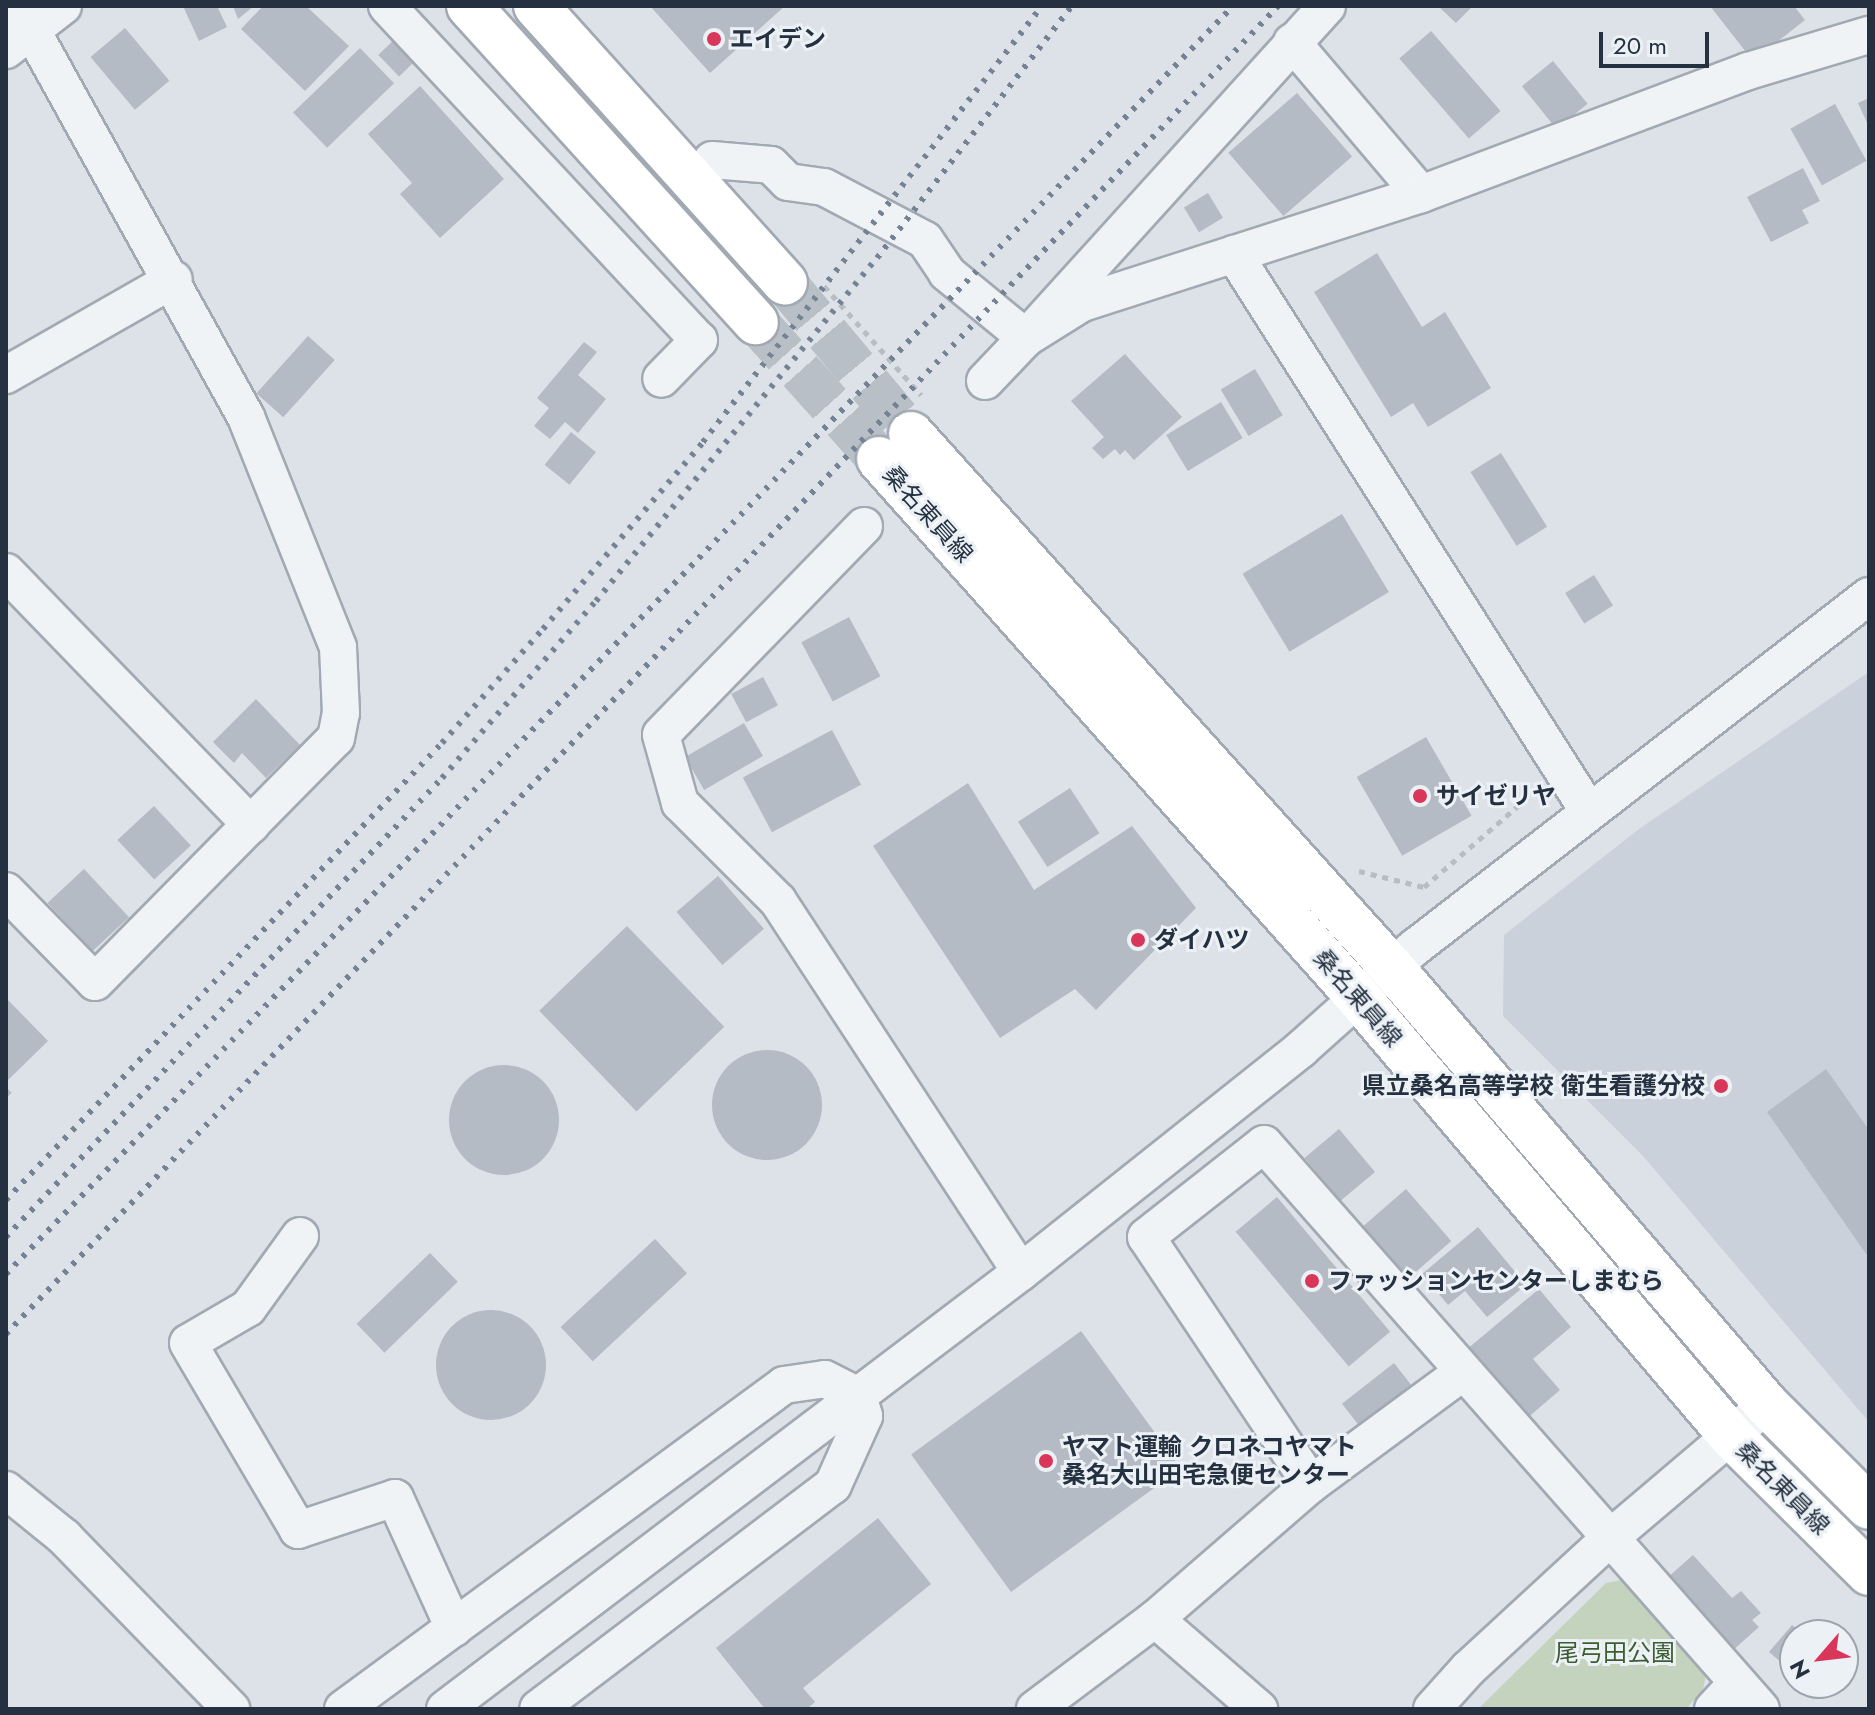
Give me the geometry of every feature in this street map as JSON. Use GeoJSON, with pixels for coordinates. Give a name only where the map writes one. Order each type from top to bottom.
{"type":"FeatureCollection","features":[{"type":"Feature","properties":{"kind":"main road"},"geometry":{"type":"LineString","coordinates":[[469,6],[756,322]]}},
{"type":"Feature","properties":{"kind":"main road"},"geometry":{"type":"LineString","coordinates":[[536,6],[801,281]]}},
{"type":"Feature","properties":{"kind":"main road","name":"桑名東員線"},"geometry":{"type":"LineString","coordinates":[[904,430],[1392,968],[1767,1405],[1869,1507]]}},
{"type":"Feature","properties":{"kind":"main road","name":"桑名東員線"},"geometry":{"type":"LineString","coordinates":[[904,430],[1358,997],[1732,1437],[1869,1573]]}},
{"type":"Feature","properties":{"kind":"street"},"geometry":{"type":"LineString","coordinates":[[6,891],[95,982],[336,738],[341,713],[338,647],[246,417],[174,279],[19,30],[63,6]]}},
{"type":"Feature","properties":{"kind":"street"},"geometry":{"type":"LineString","coordinates":[[387,6],[699,340],[661,379]]}},
{"type":"Feature","properties":{"kind":"street"},"geometry":{"type":"LineString","coordinates":[[985,381],[1327,6]]}},
{"type":"Feature","properties":{"kind":"street"},"geometry":{"type":"LineString","coordinates":[[1026,338],[1082,303],[1421,194],[1748,71],[1869,35]]}},
{"type":"Feature","properties":{"kind":"street"},"geometry":{"type":"LineString","coordinates":[[1292,42],[1421,194]]}},
{"type":"Feature","properties":{"kind":"street"},"geometry":{"type":"LineString","coordinates":[[712,160],[771,165],[788,182],[824,187],[925,240],[947,273],[1026,338]]}},
{"type":"Feature","properties":{"kind":"street"},"geometry":{"type":"LineString","coordinates":[[1234,254],[1588,810]]}},
{"type":"Feature","properties":{"kind":"street"},"geometry":{"type":"LineString","coordinates":[[6,375],[174,279]]}},
{"type":"Feature","properties":{"kind":"street"},"geometry":{"type":"LineString","coordinates":[[864,526],[661,735],[680,803],[778,901],[1021,1272]]}},
{"type":"Feature","properties":{"kind":"street"},"geometry":{"type":"LineString","coordinates":[[6,572],[251,825]]}},
{"type":"Feature","properties":{"kind":"street"},"geometry":{"type":"LineString","coordinates":[[445,1709],[1021,1272],[1301,1049],[1392,968],[1588,810],[1869,596]]}},
{"type":"Feature","properties":{"kind":"street"},"geometry":{"type":"LineString","coordinates":[[1311,1484],[1146,1237],[1264,1144],[1610,1538],[1737,1701]]}},
{"type":"Feature","properties":{"kind":"street"},"geometry":{"type":"LineString","coordinates":[[300,1236],[248,1308],[188,1343],[298,1530],[395,1498],[454,1628]]}},
{"type":"Feature","properties":{"kind":"street"},"geometry":{"type":"LineString","coordinates":[[1035,1709],[1155,1619],[1311,1484],[1463,1372]]}},
{"type":"Feature","properties":{"kind":"street"},"geometry":{"type":"LineString","coordinates":[[343,1709],[784,1385],[825,1379],[858,1396],[864,1416],[833,1485],[538,1709]]}},
{"type":"Feature","properties":{"kind":"street"},"geometry":{"type":"LineString","coordinates":[[1432,1709],[1468,1669],[1610,1538],[1767,1405]]}},
{"type":"Feature","properties":{"kind":"street"},"geometry":{"type":"LineString","coordinates":[[6,1490],[64,1537],[228,1708]]}},
{"type":"Feature","properties":{"kind":"street"},"geometry":{"type":"LineString","coordinates":[[1155,1619],[1259,1709]]}},
{"type":"Feature","properties":{"kind":"path"},"geometry":{"type":"LineString","coordinates":[[801,281],[904,430]]}},
{"type":"Feature","properties":{"kind":"path"},"geometry":{"type":"LineString","coordinates":[[1355,870],[1424,887],[1533,793]]}},
{"type":"Feature","properties":{"kind":"path"},"geometry":{"type":"LineString","coordinates":[[6,1090],[12,1096]]}},
{"type":"Feature","properties":{"kind":"shaded area","name":"県立桑名高等学校 衛生看護分校"},"geometry":{"type":"Polygon","coordinates":[[[1869,672],[1869,1422],[1643,1156],[1503,1016],[1504,935],[1639,829],[1869,672]]]}},
{"type":"Feature","properties":{"kind":"green space","name":"尾弓田公園"},"geometry":{"type":"Polygon","coordinates":[[[1627,1579],[1706,1675],[1703,1690],[1686,1709],[1478,1709],[1606,1583],[1627,1579]]]}},
{"type":"Feature","properties":{"kind":"building"},"geometry":{"type":"Polygon","coordinates":[[[183,6],[217,6],[227,27],[199,41],[183,6]]]}},
{"type":"Feature","properties":{"kind":"building"},"geometry":{"type":"Polygon","coordinates":[[[233,6],[254,6],[238,19],[233,6]]]}},
{"type":"Feature","properties":{"kind":"building"},"geometry":{"type":"Polygon","coordinates":[[[263,6],[306,6],[349,46],[305,91],[241,29],[263,6]]]}},
{"type":"Feature","properties":{"kind":"building","name":"エイデン"},"geometry":{"type":"Polygon","coordinates":[[[650,6],[785,6],[710,73],[650,6]]]}},
{"type":"Feature","properties":{"kind":"building"},"geometry":{"type":"Polygon","coordinates":[[[1438,6],[1473,6],[1456,23],[1438,6]]]}},
{"type":"Feature","properties":{"kind":"building"},"geometry":{"type":"Polygon","coordinates":[[[1710,6],[1794,6],[1805,20],[1753,61],[1710,6]]]}},
{"type":"Feature","properties":{"kind":"building"},"geometry":{"type":"Polygon","coordinates":[[[125,28],[169,81],[135,110],[91,57],[125,28]]]}},
{"type":"Feature","properties":{"kind":"building"},"geometry":{"type":"Polygon","coordinates":[[[1431,31],[1501,111],[1469,139],[1399,59],[1431,31]]]}},
{"type":"Feature","properties":{"kind":"building"},"geometry":{"type":"Polygon","coordinates":[[[402,32],[423,54],[399,77],[378,55],[402,32]]]}},
{"type":"Feature","properties":{"kind":"building"},"geometry":{"type":"Polygon","coordinates":[[[360,48],[394,83],[327,148],[293,113],[360,48]]]}},
{"type":"Feature","properties":{"kind":"building"},"geometry":{"type":"Polygon","coordinates":[[[1553,61],[1588,104],[1557,129],[1522,86],[1553,61]]]}},
{"type":"Feature","properties":{"kind":"building"},"geometry":{"type":"Polygon","coordinates":[[[420,86],[504,179],[440,238],[400,194],[412,183],[368,134],[420,86]]]}},
{"type":"Feature","properties":{"kind":"building"},"geometry":{"type":"Polygon","coordinates":[[[1297,93],[1352,156],[1283,216],[1228,153],[1297,93]]]}},
{"type":"Feature","properties":{"kind":"building"},"geometry":{"type":"Polygon","coordinates":[[[1869,98],[1869,127],[1858,103],[1869,98]]]}},
{"type":"Feature","properties":{"kind":"building"},"geometry":{"type":"Polygon","coordinates":[[[1835,104],[1867,161],[1822,186],[1790,129],[1835,104]]]}},
{"type":"Feature","properties":{"kind":"building"},"geometry":{"type":"Polygon","coordinates":[[[1803,168],[1820,201],[1802,210],[1809,223],[1771,242],[1747,197],[1803,168]]]}},
{"type":"Feature","properties":{"kind":"building"},"geometry":{"type":"Polygon","coordinates":[[[1208,193],[1223,218],[1199,232],[1184,207],[1208,193]]]}},
{"type":"Feature","properties":{"kind":"building"},"geometry":{"type":"Polygon","coordinates":[[[1377,253],[1422,327],[1445,312],[1491,388],[1428,427],[1413,403],[1391,417],[1314,292],[1377,253]]]}},
{"type":"Feature","properties":{"kind":"building"},"geometry":{"type":"Polygon","coordinates":[[[308,336],[335,360],[283,417],[256,393],[308,336]]]}},
{"type":"Feature","properties":{"kind":"building"},"geometry":{"type":"Polygon","coordinates":[[[584,342],[597,352],[578,375],[606,399],[578,433],[565,422],[550,439],[534,426],[549,408],[537,398],[584,342]]]}},
{"type":"Feature","properties":{"kind":"building"},"geometry":{"type":"Polygon","coordinates":[[[1125,354],[1182,417],[1134,460],[1125,450],[1120,455],[1115,449],[1103,459],[1092,448],[1104,437],[1071,401],[1125,354]]]}},
{"type":"Feature","properties":{"kind":"building"},"geometry":{"type":"Polygon","coordinates":[[[1255,369],[1283,415],[1249,436],[1221,390],[1255,369]]]}},
{"type":"Feature","properties":{"kind":"building"},"geometry":{"type":"Polygon","coordinates":[[[1221,402],[1243,438],[1188,471],[1166,435],[1221,402]]]}},
{"type":"Feature","properties":{"kind":"building"},"geometry":{"type":"Polygon","coordinates":[[[571,432],[596,452],[569,485],[545,465],[571,432]]]}},
{"type":"Feature","properties":{"kind":"building"},"geometry":{"type":"Polygon","coordinates":[[[1501,453],[1547,527],[1517,546],[1470,472],[1501,453]]]}},
{"type":"Feature","properties":{"kind":"building"},"geometry":{"type":"Polygon","coordinates":[[[1342,514],[1389,592],[1289,652],[1243,574],[1342,514]]]}},
{"type":"Feature","properties":{"kind":"building"},"geometry":{"type":"Polygon","coordinates":[[[1594,575],[1613,606],[1584,624],[1565,593],[1594,575]]]}},
{"type":"Feature","properties":{"kind":"building"},"geometry":{"type":"Polygon","coordinates":[[[849,617],[880,676],[833,702],[801,642],[849,617]]]}},
{"type":"Feature","properties":{"kind":"building"},"geometry":{"type":"Polygon","coordinates":[[[763,677],[778,705],[746,722],[731,694],[763,677]]]}},
{"type":"Feature","properties":{"kind":"building"},"geometry":{"type":"Polygon","coordinates":[[[256,699],[300,745],[266,778],[242,753],[234,763],[213,742],[256,699]]]}},
{"type":"Feature","properties":{"kind":"building"},"geometry":{"type":"Polygon","coordinates":[[[744,723],[763,756],[704,790],[685,757],[744,723]]]}},
{"type":"Feature","properties":{"kind":"building"},"geometry":{"type":"Polygon","coordinates":[[[832,730],[861,785],[772,832],[743,777],[832,730]]]}},
{"type":"Feature","properties":{"kind":"building"},"geometry":{"type":"Polygon","coordinates":[[[1426,737],[1472,816],[1402,856],[1357,777],[1426,737]]]}},
{"type":"Feature","properties":{"kind":"building"},"geometry":{"type":"Polygon","coordinates":[[[968,783],[1034,890],[1132,826],[1196,908],[1096,1010],[1075,989],[1000,1038],[873,846],[968,783]]]}},
{"type":"Feature","properties":{"kind":"building"},"geometry":{"type":"Polygon","coordinates":[[[1070,788],[1099,833],[1047,867],[1018,822],[1070,788]]]}},
{"type":"Feature","properties":{"kind":"building"},"geometry":{"type":"Polygon","coordinates":[[[154,806],[191,845],[154,880],[117,840],[154,806]]]}},
{"type":"Feature","properties":{"kind":"building"},"geometry":{"type":"Polygon","coordinates":[[[84,869],[129,917],[92,951],[47,903],[84,869]]]}},
{"type":"Feature","properties":{"kind":"building"},"geometry":{"type":"Polygon","coordinates":[[[718,876],[764,929],[722,965],[676,912],[718,876]]]}},
{"type":"Feature","properties":{"kind":"building"},"geometry":{"type":"Polygon","coordinates":[[[627,926],[724,1027],[636,1111],[539,1011],[627,926]]]}},
{"type":"Feature","properties":{"kind":"building"},"geometry":{"type":"Polygon","coordinates":[[[6,998],[48,1041],[6,1082],[6,998]]]}},
{"type":"Feature","properties":{"kind":"building"},"geometry":{"type":"Polygon","coordinates":[[[767,1050],[788,1054],[806,1066],[818,1084],[822,1105],[818,1126],[806,1144],[788,1156],[767,1160],[746,1156],[728,1144],[716,1126],[712,1105],[716,1084],[728,1066],[746,1054],[767,1050]]]}},
{"type":"Feature","properties":{"kind":"building"},"geometry":{"type":"Polygon","coordinates":[[[504,1065],[525,1070],[543,1081],[554,1099],[559,1120],[554,1141],[543,1159],[525,1170],[504,1175],[483,1170],[465,1159],[454,1141],[449,1120],[454,1099],[465,1081],[483,1070],[504,1065]]]}},
{"type":"Feature","properties":{"kind":"building"},"geometry":{"type":"Polygon","coordinates":[[[1826,1069],[1869,1130],[1869,1258],[1767,1112],[1826,1069]]]}},
{"type":"Feature","properties":{"kind":"building"},"geometry":{"type":"Polygon","coordinates":[[[1339,1129],[1375,1172],[1341,1201],[1305,1158],[1339,1129]]]}},
{"type":"Feature","properties":{"kind":"building"},"geometry":{"type":"Polygon","coordinates":[[[1406,1189],[1451,1241],[1407,1279],[1362,1227],[1406,1189]]]}},
{"type":"Feature","properties":{"kind":"building","name":"ファッションセンターしまむら"},"geometry":{"type":"Polygon","coordinates":[[[1277,1197],[1390,1332],[1349,1367],[1236,1232],[1277,1197]]]}},
{"type":"Feature","properties":{"kind":"building"},"geometry":{"type":"Polygon","coordinates":[[[1478,1227],[1526,1285],[1487,1317],[1465,1291],[1448,1305],[1422,1274],[1478,1227]]]}},
{"type":"Feature","properties":{"kind":"building"},"geometry":{"type":"Polygon","coordinates":[[[655,1239],[687,1273],[593,1361],[561,1327],[655,1239]]]}},
{"type":"Feature","properties":{"kind":"building"},"geometry":{"type":"Polygon","coordinates":[[[430,1253],[458,1282],[384,1353],[357,1324],[430,1253]]]}},
{"type":"Feature","properties":{"kind":"building"},"geometry":{"type":"Polygon","coordinates":[[[1539,1289],[1571,1327],[1533,1359],[1560,1390],[1525,1420],[1466,1350],[1539,1289]]]}},
{"type":"Feature","properties":{"kind":"building"},"geometry":{"type":"Polygon","coordinates":[[[491,1310],[512,1315],[530,1326],[541,1344],[546,1365],[541,1386],[530,1404],[512,1415],[491,1420],[470,1415],[452,1404],[441,1386],[436,1365],[441,1344],[452,1326],[470,1315],[491,1310]]]}},
{"type":"Feature","properties":{"kind":"building","name":"ヤマト運輸 クロネコヤマト 桑名大山田宅急便センター"},"geometry":{"type":"Polygon","coordinates":[[[1081,1331],[1181,1469],[1011,1592],[911,1454],[1081,1331]]]}},
{"type":"Feature","properties":{"kind":"building"},"geometry":{"type":"Polygon","coordinates":[[[1394,1363],[1414,1389],[1362,1430],[1342,1404],[1394,1363]]]}},
{"type":"Feature","properties":{"kind":"building"},"geometry":{"type":"Polygon","coordinates":[[[878,1518],[931,1584],[803,1688],[815,1702],[807,1709],[765,1709],[716,1648],[878,1518]]]}},
{"type":"Feature","properties":{"kind":"building"},"geometry":{"type":"Polygon","coordinates":[[[1693,1555],[1732,1598],[1741,1591],[1761,1613],[1752,1620],[1759,1627],[1732,1651],[1667,1578],[1693,1555]]]}},
{"type":"Feature","properties":{"kind":"building"},"geometry":{"type":"Polygon","coordinates":[[[1779,1640],[1779,1660],[1769,1652],[1779,1640]]]}},
{"type":"Feature","properties":{"kind":"tunnel"},"geometry":{"type":"LineString","coordinates":[[785,283],[911,434]]}},
{"type":"Feature","properties":{"kind":"tunnel"},"geometry":{"type":"LineString","coordinates":[[756,322],[879,459]]}},
{"type":"Feature","properties":{"kind":"railway"},"geometry":{"type":"LineString","coordinates":[[6,1200],[442,743],[543,629],[703,442],[1042,6]]}},
{"type":"Feature","properties":{"kind":"railway"},"geometry":{"type":"LineString","coordinates":[[6,1237],[442,778],[596,601],[877,258],[1072,6]]}},
{"type":"Feature","properties":{"kind":"railway"},"geometry":{"type":"LineString","coordinates":[[6,1274],[1233,6]]}},
{"type":"Feature","properties":{"kind":"railway"},"geometry":{"type":"LineString","coordinates":[[6,1334],[1278,6]]}},
{"type":"Feature","properties":{"kind":"place","name":"エイデン"},"geometry":{"type":"Point","coordinates":[714,39]}},
{"type":"Feature","properties":{"kind":"place","name":"サイゼリヤ"},"geometry":{"type":"Point","coordinates":[1420,796]}},
{"type":"Feature","properties":{"kind":"place","name":"ダイハツ"},"geometry":{"type":"Point","coordinates":[1138,940]}},
{"type":"Feature","properties":{"kind":"place","name":"県立桑名高等学校 衛生看護分校"},"geometry":{"type":"Point","coordinates":[1721,1086]}},
{"type":"Feature","properties":{"kind":"place","name":"ファッションセンターしまむら"},"geometry":{"type":"Point","coordinates":[1312,1281]}},
{"type":"Feature","properties":{"kind":"place","name":"ヤマト運輸 クロネコヤマト 桑名大山田宅急便センター"},"geometry":{"type":"Point","coordinates":[1046,1461]}}]}
